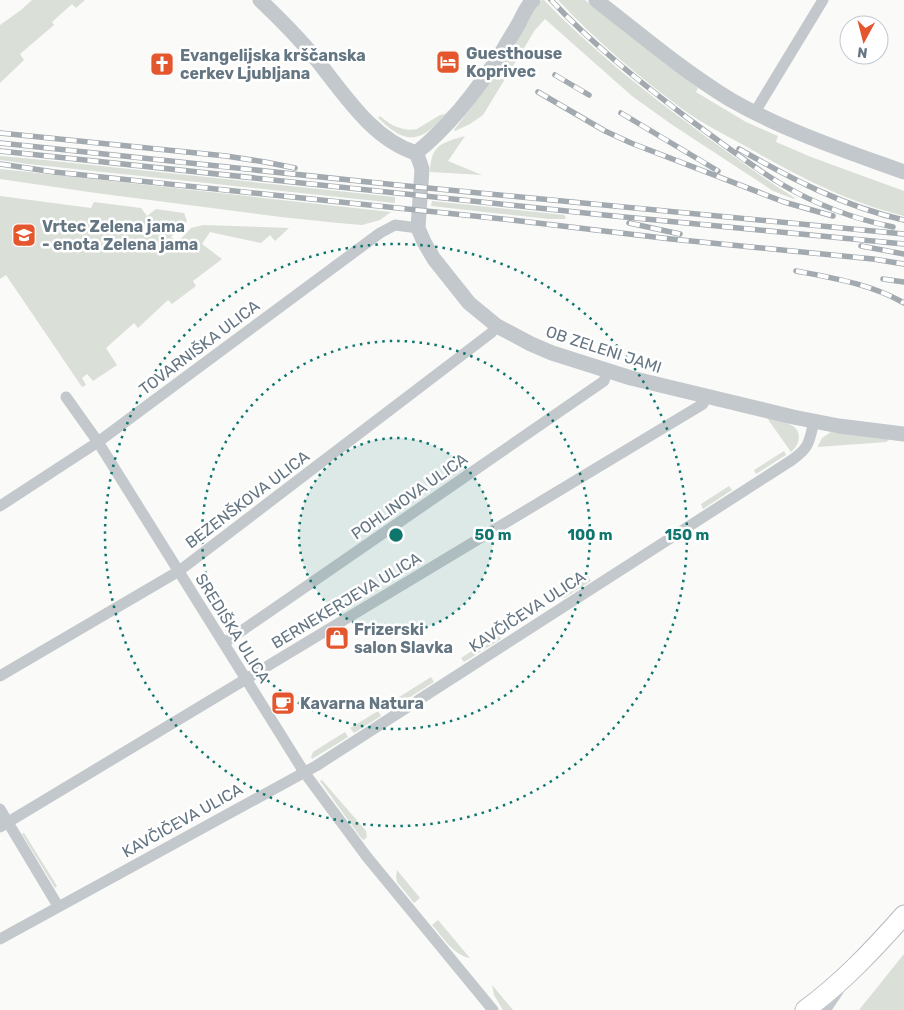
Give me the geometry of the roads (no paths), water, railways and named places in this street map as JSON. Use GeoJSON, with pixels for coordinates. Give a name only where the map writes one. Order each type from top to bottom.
{"type":"FeatureCollection","features":[{"type":"Feature","properties":{"kind":"main road"},"geometry":{"type":"LineString","coordinates":[[804,1010],[843,979],[904,914]]}},
{"type":"Feature","properties":{"kind":"street"},"geometry":{"type":"LineString","coordinates":[[260,0],[289,28],[368,122],[392,142],[405,150],[416,153],[435,138],[452,120],[491,68],[530,2]]}},
{"type":"Feature","properties":{"kind":"street"},"geometry":{"type":"LineString","coordinates":[[596,0],[684,69],[719,92],[755,112],[803,134],[904,172]]}},
{"type":"Feature","properties":{"kind":"street"},"geometry":{"type":"LineString","coordinates":[[755,112],[823,0]]}},
{"type":"Feature","properties":{"kind":"street","name":"OB ZELENI JAMI"},"geometry":{"type":"LineString","coordinates":[[416,153],[422,169],[418,228],[424,242],[458,291],[478,312],[497,326],[531,344],[606,376],[705,396],[814,422],[904,434]]}},
{"type":"Feature","properties":{"kind":"street","name":"TOVARNIŠKA ULICA"},"geometry":{"type":"LineString","coordinates":[[0,506],[98,442],[380,233],[395,225],[418,228]]}},
{"type":"Feature","properties":{"kind":"street","name":"BEZENŠKOVA ULICA"},"geometry":{"type":"LineString","coordinates":[[0,676],[179,571],[483,339],[497,326]]}},
{"type":"Feature","properties":{"kind":"street","name":"POHLINOVA ULICA"},"geometry":{"type":"LineString","coordinates":[[224,643],[606,376]]}},
{"type":"Feature","properties":{"kind":"street","name":"BERNEKERJEVA ULICA"},"geometry":{"type":"LineString","coordinates":[[4,825],[703,404],[705,396]]}},
{"type":"Feature","properties":{"kind":"street","name":"SREDIŠKA ULICA"},"geometry":{"type":"LineString","coordinates":[[66,398],[98,442],[304,772],[367,857],[493,1010]]}},
{"type":"Feature","properties":{"kind":"street","name":"KAVČIČEVA ULICA"},"geometry":{"type":"LineString","coordinates":[[0,939],[316,766],[803,452],[807,447],[814,422]]}},
{"type":"Feature","properties":{"kind":"street"},"geometry":{"type":"LineString","coordinates":[[0,809],[4,825],[58,906]]}},
{"type":"Feature","properties":{"kind":"street"},"geometry":{"type":"LineString","coordinates":[[823,1010],[843,979]]}},
{"type":"Feature","properties":{"kind":"railway"},"geometry":{"type":"LineString","coordinates":[[551,0],[599,47],[633,76],[758,169],[783,185],[823,205],[865,220],[893,227]]}},
{"type":"Feature","properties":{"kind":"railway"},"geometry":{"type":"LineString","coordinates":[[555,75],[589,95]]}},
{"type":"Feature","properties":{"kind":"railway"},"geometry":{"type":"LineString","coordinates":[[538,92],[605,131],[631,143],[784,202],[833,216]]}},
{"type":"Feature","properties":{"kind":"railway"},"geometry":{"type":"LineString","coordinates":[[621,113],[718,171]]}},
{"type":"Feature","properties":{"kind":"railway"},"geometry":{"type":"LineString","coordinates":[[0,133],[226,156],[295,168]]}},
{"type":"Feature","properties":{"kind":"railway"},"geometry":{"type":"LineString","coordinates":[[0,143],[397,185],[904,234]]}},
{"type":"Feature","properties":{"kind":"railway"},"geometry":{"type":"LineString","coordinates":[[739,149],[819,191],[861,208],[904,220]]}},
{"type":"Feature","properties":{"kind":"railway"},"geometry":{"type":"LineString","coordinates":[[0,151],[604,215],[904,244]]}},
{"type":"Feature","properties":{"kind":"railway"},"geometry":{"type":"LineString","coordinates":[[0,164],[54,172],[873,259],[904,264]]}},
{"type":"Feature","properties":{"kind":"railway"},"geometry":{"type":"LineString","coordinates":[[629,223],[680,234]]}},
{"type":"Feature","properties":{"kind":"railway"},"geometry":{"type":"LineString","coordinates":[[861,246],[904,254]]}},
{"type":"Feature","properties":{"kind":"railway"},"geometry":{"type":"LineString","coordinates":[[796,271],[865,286],[904,303]]}},
{"type":"Feature","properties":{"kind":"railway"},"geometry":{"type":"LineString","coordinates":[[883,279],[904,282]]}},
{"type":"Feature","properties":{"kind":"place","name":"Guesthouse Koprivec"},"geometry":{"type":"Point","coordinates":[448,62]}},
{"type":"Feature","properties":{"kind":"place","name":"Evangelijska krščanska cerkev Ljubljana"},"geometry":{"type":"Point","coordinates":[162,64]}},
{"type":"Feature","properties":{"kind":"place","name":"Vrtec Zelena jama - enota Zelena jama"},"geometry":{"type":"Point","coordinates":[24,235]}},
{"type":"Feature","properties":{"kind":"place","name":"Frizerski salon Slavka"},"geometry":{"type":"Point","coordinates":[337,638]}},
{"type":"Feature","properties":{"kind":"place","name":"Kavarna Natura"},"geometry":{"type":"Point","coordinates":[283,703]}}]}
